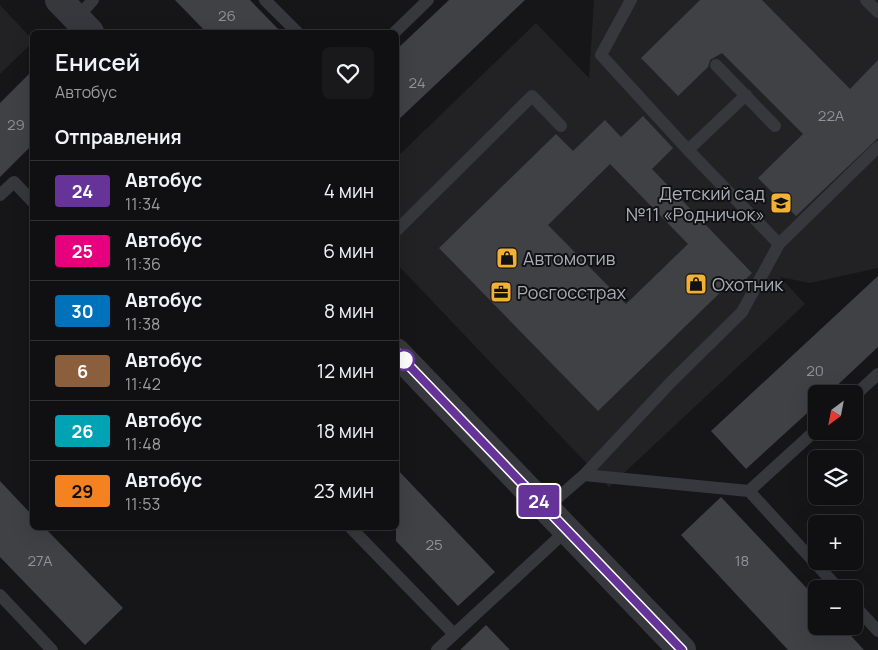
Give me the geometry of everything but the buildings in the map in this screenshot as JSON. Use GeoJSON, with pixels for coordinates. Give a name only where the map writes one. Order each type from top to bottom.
{"type":"FeatureCollection","features":[{"type":"Feature","properties":{"kind":"street"},"geometry":{"type":"LineString","coordinates":[[399,355],[682,650]]}},
{"type":"Feature","properties":{"kind":"lane"},"geometry":{"type":"LineString","coordinates":[[265,0],[294,30]]}},
{"type":"Feature","properties":{"kind":"lane"},"geometry":{"type":"LineString","coordinates":[[397,30],[428,0]]}},
{"type":"Feature","properties":{"kind":"lane"},"geometry":{"type":"LineString","coordinates":[[631,0],[602,55],[688,150],[779,244]]}},
{"type":"Feature","properties":{"kind":"lane"},"geometry":{"type":"LineString","coordinates":[[866,0],[878,12]]}},
{"type":"Feature","properties":{"kind":"lane"},"geometry":{"type":"LineString","coordinates":[[716,65],[775,126]]}},
{"type":"Feature","properties":{"kind":"lane"},"geometry":{"type":"LineString","coordinates":[[688,150],[746,95]]}},
{"type":"Feature","properties":{"kind":"lane"},"geometry":{"type":"LineString","coordinates":[[399,228],[532,96],[561,126]]}},
{"type":"Feature","properties":{"kind":"lane"},"geometry":{"type":"LineString","coordinates":[[546,508],[584,475],[671,382],[742,312],[779,244],[878,147]]}},
{"type":"Feature","properties":{"kind":"lane"},"geometry":{"type":"LineString","coordinates":[[0,195],[14,182],[30,199]]}},
{"type":"Feature","properties":{"kind":"lane"},"geometry":{"type":"LineString","coordinates":[[863,388],[878,374]]}},
{"type":"Feature","properties":{"kind":"lane"},"geometry":{"type":"LineString","coordinates":[[749,491],[808,437]]}},
{"type":"Feature","properties":{"kind":"lane"},"geometry":{"type":"LineString","coordinates":[[584,475],[749,491],[831,580]]}},
{"type":"Feature","properties":{"kind":"lane"},"geometry":{"type":"LineString","coordinates":[[352,530],[454,634]]}},
{"type":"Feature","properties":{"kind":"lane"},"geometry":{"type":"LineString","coordinates":[[437,650],[567,530]]}},
{"type":"Feature","properties":{"kind":"lane"},"geometry":{"type":"LineString","coordinates":[[0,595],[52,650]]}},
{"type":"Feature","properties":{"kind":"lane"},"geometry":{"type":"LineString","coordinates":[[863,615],[878,631]]}},
{"type":"Feature","properties":{"kind":"shaded area"},"geometry":{"type":"Polygon","coordinates":[[[594,0],[878,0],[878,268],[810,283],[780,277],[805,304],[609,487],[399,266],[399,155],[536,23],[589,78],[594,0]]]}},
{"type":"Feature","properties":{"kind":"shaded area"},"geometry":{"type":"Polygon","coordinates":[[[0,5],[30,37],[30,45],[0,74],[0,5]]]}},
{"type":"Feature","properties":{"kind":"bus line","name":"24"},"geometry":{"type":"LineString","coordinates":[[399,355],[682,650]]}},
{"type":"Feature","properties":{"kind":"place","name":"Детский сад №11 «Родничок»"},"geometry":{"type":"Point","coordinates":[781,203]}},
{"type":"Feature","properties":{"kind":"place","name":"Автомотив"},"geometry":{"type":"Point","coordinates":[507,258]}},
{"type":"Feature","properties":{"kind":"place","name":"Охотник"},"geometry":{"type":"Point","coordinates":[696,284]}},
{"type":"Feature","properties":{"kind":"place","name":"Росгосстрах"},"geometry":{"type":"Point","coordinates":[501,292]}}]}
